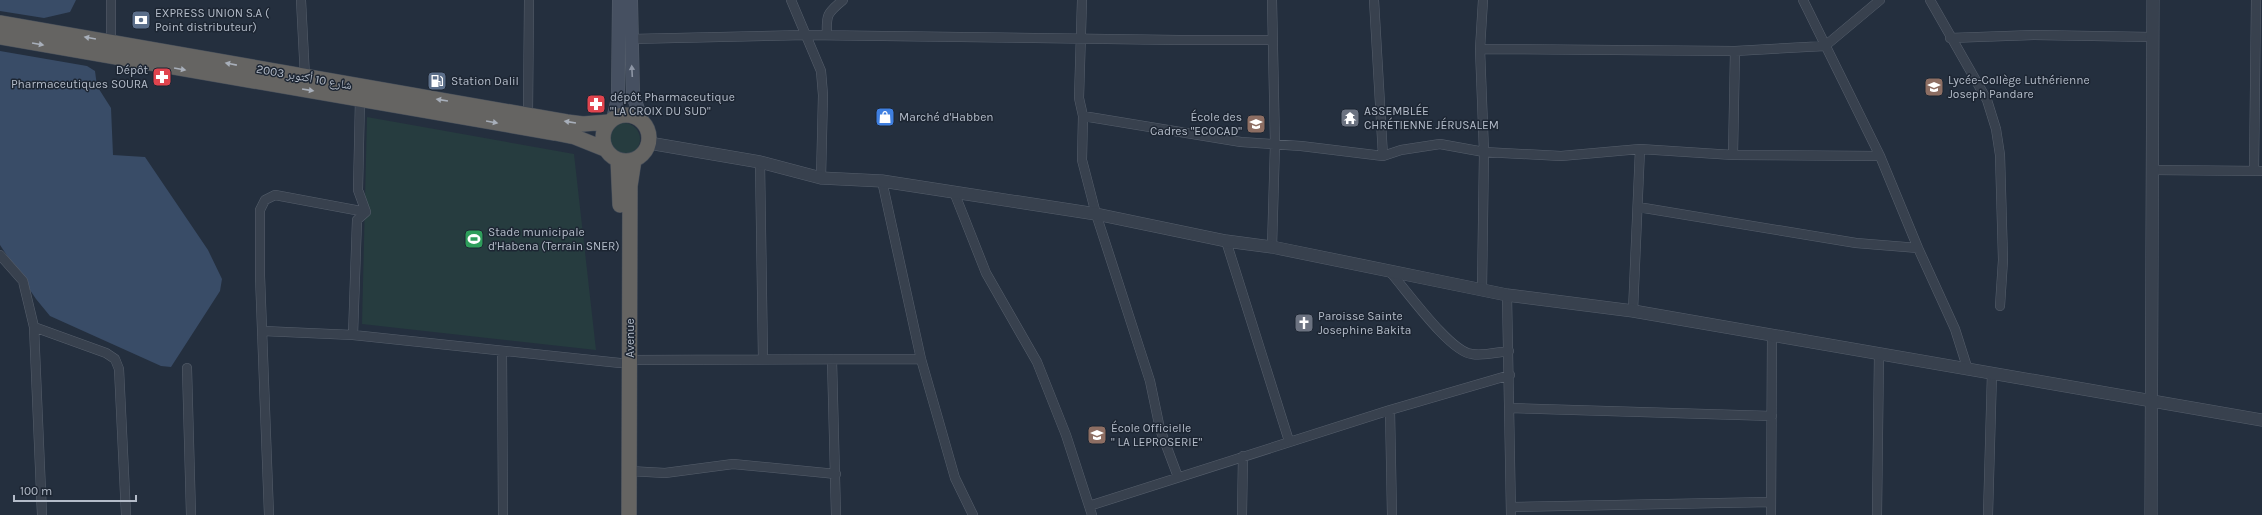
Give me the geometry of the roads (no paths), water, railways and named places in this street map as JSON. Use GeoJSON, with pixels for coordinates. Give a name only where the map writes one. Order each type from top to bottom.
{"type":"FeatureCollection","features":[{"type":"Feature","properties":{"kind":"highway","name":"شارع 10 أكتوبر 2003"},"geometry":{"type":"LineString","coordinates":[[0,23],[583,124],[611,120]]}},
{"type":"Feature","properties":{"kind":"highway","name":"شارع 10 أكتوبر 2003"},"geometry":{"type":"LineString","coordinates":[[0,37],[575,137],[605,149]]}},
{"type":"Feature","properties":{"kind":"highway"},"geometry":{"type":"LineString","coordinates":[[619,116],[632,116],[643,122],[649,135],[649,143],[646,150],[634,160],[618,160],[612,158],[605,149],[602,134],[611,120],[619,116]]}},
{"type":"Feature","properties":{"kind":"highway"},"geometry":{"type":"LineString","coordinates":[[618,160],[625,361],[620,515]]}},
{"type":"Feature","properties":{"kind":"highway","name":"Avenue"},"geometry":{"type":"LineString","coordinates":[[629,515],[625,361],[630,186],[634,160]]}},
{"type":"Feature","properties":{"kind":"main road"},"geometry":{"type":"LineString","coordinates":[[611,120],[618,98],[619,0]]}},
{"type":"Feature","properties":{"kind":"main road"},"geometry":{"type":"LineString","coordinates":[[631,0],[633,96],[643,122]]}},
{"type":"Feature","properties":{"kind":"street"},"geometry":{"type":"LineString","coordinates":[[111,0],[111,42]]}},
{"type":"Feature","properties":{"kind":"street"},"geometry":{"type":"LineString","coordinates":[[301,0],[305,77]]}},
{"type":"Feature","properties":{"kind":"street"},"geometry":{"type":"LineString","coordinates":[[528,114],[529,0]]}},
{"type":"Feature","properties":{"kind":"street"},"geometry":{"type":"LineString","coordinates":[[791,0],[821,71],[821,178]]}},
{"type":"Feature","properties":{"kind":"street"},"geometry":{"type":"LineString","coordinates":[[827,35],[826,18],[830,10],[843,0]]}},
{"type":"Feature","properties":{"kind":"street"},"geometry":{"type":"LineString","coordinates":[[1082,0],[1079,98],[1083,116],[1082,160],[1096,214],[1150,381],[1160,429],[1178,477]]}},
{"type":"Feature","properties":{"kind":"street"},"geometry":{"type":"LineString","coordinates":[[1272,0],[1276,144],[1272,247]]}},
{"type":"Feature","properties":{"kind":"street"},"geometry":{"type":"LineString","coordinates":[[1374,0],[1383,156]]}},
{"type":"Feature","properties":{"kind":"street"},"geometry":{"type":"LineString","coordinates":[[1482,290],[1484,152],[1480,49],[1483,0]]}},
{"type":"Feature","properties":{"kind":"street"},"geometry":{"type":"LineString","coordinates":[[1803,0],[1880,156],[1918,248],[1955,329],[1968,370]]}},
{"type":"Feature","properties":{"kind":"street"},"geometry":{"type":"LineString","coordinates":[[1480,49],[1734,51],[1825,46],[1880,0]]}},
{"type":"Feature","properties":{"kind":"street"},"geometry":{"type":"LineString","coordinates":[[1930,0],[1950,38],[1987,100],[1996,129],[2000,155],[2003,260],[2000,306]]}},
{"type":"Feature","properties":{"kind":"street"},"geometry":{"type":"LineString","coordinates":[[2151,515],[2153,0]]}},
{"type":"Feature","properties":{"kind":"street"},"geometry":{"type":"LineString","coordinates":[[2152,170],[2258,171],[2256,0]]}},
{"type":"Feature","properties":{"kind":"street"},"geometry":{"type":"LineString","coordinates":[[631,39],[827,35],[1272,40]]}},
{"type":"Feature","properties":{"kind":"street"},"geometry":{"type":"LineString","coordinates":[[1950,38],[2034,35],[2152,37]]}},
{"type":"Feature","properties":{"kind":"street"},"geometry":{"type":"LineString","coordinates":[[1733,155],[1734,51]]}},
{"type":"Feature","properties":{"kind":"street"},"geometry":{"type":"LineString","coordinates":[[360,99],[358,190],[366,212]]}},
{"type":"Feature","properties":{"kind":"street"},"geometry":{"type":"LineString","coordinates":[[1083,116],[1241,142],[1276,144],[1383,156],[1401,150],[1440,144],[1484,152],[1561,156],[1640,149],[1733,155],[1880,156]]}},
{"type":"Feature","properties":{"kind":"street"},"geometry":{"type":"LineString","coordinates":[[649,143],[760,162],[821,178],[882,181],[1096,214],[1226,241],[1272,247],[1507,295],[1633,311],[2262,420]]}},
{"type":"Feature","properties":{"kind":"street"},"geometry":{"type":"LineString","coordinates":[[1633,311],[1640,149]]}},
{"type":"Feature","properties":{"kind":"street"},"geometry":{"type":"LineString","coordinates":[[760,162],[763,360]]}},
{"type":"Feature","properties":{"kind":"street"},"geometry":{"type":"LineString","coordinates":[[882,181],[921,359],[955,478],[973,515]]}},
{"type":"Feature","properties":{"kind":"street"},"geometry":{"type":"LineString","coordinates":[[954,192],[986,273],[1037,362],[1066,435],[1091,511],[1178,477],[1288,441],[1510,375]]}},
{"type":"Feature","properties":{"kind":"street"},"geometry":{"type":"LineString","coordinates":[[269,515],[260,276],[260,210],[265,200],[275,195],[366,212]]}},
{"type":"Feature","properties":{"kind":"street"},"geometry":{"type":"LineString","coordinates":[[1638,207],[1856,243],[1918,248]]}},
{"type":"Feature","properties":{"kind":"street"},"geometry":{"type":"LineString","coordinates":[[354,335],[357,220],[366,212]]}},
{"type":"Feature","properties":{"kind":"street"},"geometry":{"type":"LineString","coordinates":[[1226,241],[1288,441]]}},
{"type":"Feature","properties":{"kind":"street"},"geometry":{"type":"LineString","coordinates":[[0,255],[23,281],[34,327],[42,515]]}},
{"type":"Feature","properties":{"kind":"street"},"geometry":{"type":"LineString","coordinates":[[1391,272],[1430,320],[1461,350],[1472,354],[1509,350]]}},
{"type":"Feature","properties":{"kind":"street"},"geometry":{"type":"LineString","coordinates":[[1507,295],[1512,511],[1606,505],[1771,502]]}},
{"type":"Feature","properties":{"kind":"street"},"geometry":{"type":"LineString","coordinates":[[34,327],[106,353],[115,359],[119,369],[126,515]]}},
{"type":"Feature","properties":{"kind":"street"},"geometry":{"type":"LineString","coordinates":[[263,331],[354,335],[502,352],[625,361],[921,359]]}},
{"type":"Feature","properties":{"kind":"street"},"geometry":{"type":"LineString","coordinates":[[1770,515],[1772,335]]}},
{"type":"Feature","properties":{"kind":"street"},"geometry":{"type":"LineString","coordinates":[[502,352],[502,515]]}},
{"type":"Feature","properties":{"kind":"street"},"geometry":{"type":"LineString","coordinates":[[1877,515],[1879,354]]}},
{"type":"Feature","properties":{"kind":"street"},"geometry":{"type":"LineString","coordinates":[[832,360],[836,515]]}},
{"type":"Feature","properties":{"kind":"street"},"geometry":{"type":"LineString","coordinates":[[187,368],[192,515]]}},
{"type":"Feature","properties":{"kind":"street"},"geometry":{"type":"LineString","coordinates":[[1988,515],[1992,373]]}},
{"type":"Feature","properties":{"kind":"street"},"geometry":{"type":"LineString","coordinates":[[1509,408],[1772,416]]}},
{"type":"Feature","properties":{"kind":"street"},"geometry":{"type":"LineString","coordinates":[[1390,410],[1392,515]]}},
{"type":"Feature","properties":{"kind":"street"},"geometry":{"type":"LineString","coordinates":[[1242,515],[1243,456]]}},
{"type":"Feature","properties":{"kind":"street"},"geometry":{"type":"LineString","coordinates":[[629,471],[665,473],[733,464],[836,474]]}},
{"type":"Feature","properties":{"kind":"street"},"geometry":{"type":"LineString","coordinates":[[1606,505],[1607,515]]}},
{"type":"Feature","properties":{"kind":"water"},"geometry":{"type":"Polygon","coordinates":[[[0,0],[76,0],[70,12],[44,18],[0,11],[0,0]]]}},
{"type":"Feature","properties":{"kind":"water"},"geometry":{"type":"Polygon","coordinates":[[[0,51],[87,66],[95,71],[97,86],[111,108],[113,155],[145,157],[208,250],[222,279],[220,291],[171,367],[161,366],[50,316],[36,299],[0,245],[0,51]]]}},
{"type":"Feature","properties":{"kind":"place","name":"EXPRESS UNION S.A ( Point distributeur)"},"geometry":{"type":"Point","coordinates":[141,20]}},
{"type":"Feature","properties":{"kind":"place","name":"Dépôt Pharmaceutiques SOURA"},"geometry":{"type":"Point","coordinates":[162,77]}},
{"type":"Feature","properties":{"kind":"place","name":"Station Dalil"},"geometry":{"type":"Point","coordinates":[437,81]}},
{"type":"Feature","properties":{"kind":"place","name":"Lycée-Collège Luthérienne Joseph Pandare"},"geometry":{"type":"Point","coordinates":[1934,87]}},
{"type":"Feature","properties":{"kind":"place","name":"dépôt Pharmaceutique \"LA CROIX DU SUD\""},"geometry":{"type":"Point","coordinates":[596,104]}},
{"type":"Feature","properties":{"kind":"place","name":"Marché d'Habben"},"geometry":{"type":"Point","coordinates":[885,117]}},
{"type":"Feature","properties":{"kind":"place","name":"ASSEMBLÉE CHRÉTIENNE JÉRUSALEM"},"geometry":{"type":"Point","coordinates":[1350,118]}},
{"type":"Feature","properties":{"kind":"place","name":"École des Cadres \"ECOCAD\""},"geometry":{"type":"Point","coordinates":[1256,124]}},
{"type":"Feature","properties":{"kind":"place","name":"Stade municipale d'Habena (Terrain SNER)"},"geometry":{"type":"Point","coordinates":[474,239]}},
{"type":"Feature","properties":{"kind":"place","name":"Paroisse Sainte Josephine Bakita"},"geometry":{"type":"Point","coordinates":[1304,323]}},
{"type":"Feature","properties":{"kind":"place","name":"École Officielle \" LA LEPROSERIE\""},"geometry":{"type":"Point","coordinates":[1097,435]}}]}
